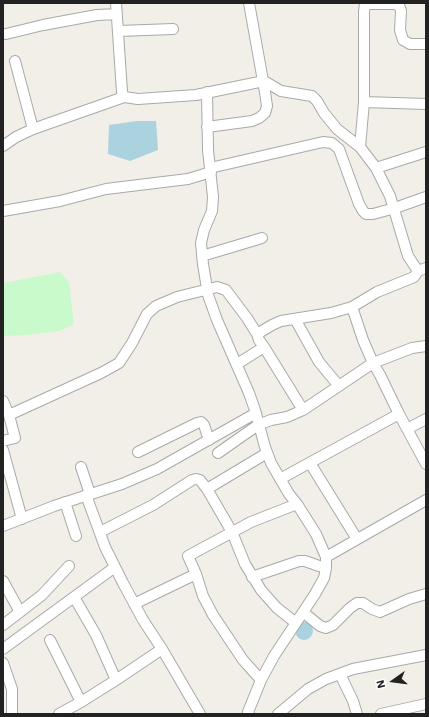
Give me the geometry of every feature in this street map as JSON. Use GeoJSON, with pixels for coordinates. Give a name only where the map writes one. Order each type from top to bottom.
{"type":"FeatureCollection","features":[{"type":"Feature","properties":{"kind":"street"},"geometry":{"type":"LineString","coordinates":[[116,3],[122,92],[124,97]]}},
{"type":"Feature","properties":{"kind":"street"},"geometry":{"type":"LineString","coordinates":[[207,127],[252,121],[265,113],[267,106],[264,81],[249,3]]}},
{"type":"Feature","properties":{"kind":"street"},"geometry":{"type":"LineString","coordinates":[[360,147],[364,102],[365,3],[394,4],[399,6],[401,11],[400,30],[403,40],[410,44],[426,44]]}},
{"type":"Feature","properties":{"kind":"street"},"geometry":{"type":"LineString","coordinates":[[6,34],[43,25],[97,15],[117,14]]}},
{"type":"Feature","properties":{"kind":"street"},"geometry":{"type":"LineString","coordinates":[[119,31],[173,29]]}},
{"type":"Feature","properties":{"kind":"street"},"geometry":{"type":"LineString","coordinates":[[15,61],[33,129]]}},
{"type":"Feature","properties":{"kind":"street"},"geometry":{"type":"LineString","coordinates":[[3,146],[16,137],[33,129],[124,97],[138,99],[196,95],[264,81],[281,91],[312,96],[337,129],[360,147],[376,168],[395,208],[408,256],[422,270],[414,277],[377,292],[352,306],[331,313],[276,323],[257,334]]}},
{"type":"Feature","properties":{"kind":"street"},"geometry":{"type":"LineString","coordinates":[[207,92],[208,150],[213,198],[212,211],[204,230],[201,243],[207,290],[217,320],[237,364],[256,413],[258,425],[267,453],[280,479],[316,534],[326,562],[324,578],[274,656],[261,680],[248,712],[249,714]]}},
{"type":"Feature","properties":{"kind":"street"},"geometry":{"type":"LineString","coordinates":[[364,102],[426,104]]}},
{"type":"Feature","properties":{"kind":"street"},"geometry":{"type":"LineString","coordinates":[[3,211],[60,201],[106,190],[188,178],[210,170],[323,142],[332,143],[339,149],[363,211],[366,214],[372,214],[395,208],[426,197]]}},
{"type":"Feature","properties":{"kind":"street"},"geometry":{"type":"LineString","coordinates":[[376,168],[426,152]]}},
{"type":"Feature","properties":{"kind":"street"},"geometry":{"type":"LineString","coordinates":[[202,256],[262,238]]}},
{"type":"Feature","properties":{"kind":"street"},"geometry":{"type":"LineString","coordinates":[[9,416],[119,363],[132,343],[147,314],[156,306],[177,297],[217,287],[226,290],[247,318],[303,410]]}},
{"type":"Feature","properties":{"kind":"street"},"geometry":{"type":"LineString","coordinates":[[352,306],[372,362],[426,464]]}},
{"type":"Feature","properties":{"kind":"street"},"geometry":{"type":"LineString","coordinates":[[295,319],[320,362],[339,386]]}},
{"type":"Feature","properties":{"kind":"street"},"geometry":{"type":"LineString","coordinates":[[218,454],[258,425],[271,420],[287,417],[303,410],[372,362],[412,348],[426,346]]}},
{"type":"Feature","properties":{"kind":"street"},"geometry":{"type":"LineString","coordinates":[[237,364],[264,347]]}},
{"type":"Feature","properties":{"kind":"street"},"geometry":{"type":"LineString","coordinates":[[3,401],[15,438],[3,441]]}},
{"type":"Feature","properties":{"kind":"street"},"geometry":{"type":"LineString","coordinates":[[3,526],[65,502],[122,484],[157,469],[256,413]]}},
{"type":"Feature","properties":{"kind":"street"},"geometry":{"type":"LineString","coordinates":[[280,479],[399,414]]}},
{"type":"Feature","properties":{"kind":"street"},"geometry":{"type":"LineString","coordinates":[[407,429],[426,419]]}},
{"type":"Feature","properties":{"kind":"street"},"geometry":{"type":"LineString","coordinates":[[138,452],[201,422],[204,425],[209,440]]}},
{"type":"Feature","properties":{"kind":"street"},"geometry":{"type":"LineString","coordinates":[[3,450],[22,519]]}},
{"type":"Feature","properties":{"kind":"street"},"geometry":{"type":"LineString","coordinates":[[207,489],[267,453]]}},
{"type":"Feature","properties":{"kind":"street"},"geometry":{"type":"LineString","coordinates":[[310,462],[357,539]]}},
{"type":"Feature","properties":{"kind":"street"},"geometry":{"type":"LineString","coordinates":[[81,467],[105,547],[143,620],[162,649],[200,714]]}},
{"type":"Feature","properties":{"kind":"street"},"geometry":{"type":"LineString","coordinates":[[100,532],[153,505],[192,480],[200,480],[207,489],[232,532],[252,577],[277,608],[296,623]]}},
{"type":"Feature","properties":{"kind":"street"},"geometry":{"type":"LineString","coordinates":[[252,577],[299,561],[306,561],[318,566],[326,562],[357,539],[426,500]]}},
{"type":"Feature","properties":{"kind":"street"},"geometry":{"type":"LineString","coordinates":[[65,502],[76,536]]}},
{"type":"Feature","properties":{"kind":"street"},"geometry":{"type":"LineString","coordinates":[[261,680],[243,660],[213,615],[203,596],[188,556],[251,522],[297,504]]}},
{"type":"Feature","properties":{"kind":"street"},"geometry":{"type":"LineString","coordinates":[[3,625],[48,590],[69,566]]}},
{"type":"Feature","properties":{"kind":"street"},"geometry":{"type":"LineString","coordinates":[[3,648],[115,567]]}},
{"type":"Feature","properties":{"kind":"street"},"geometry":{"type":"LineString","coordinates":[[134,604],[196,574]]}},
{"type":"Feature","properties":{"kind":"street"},"geometry":{"type":"LineString","coordinates":[[3,581],[20,612]]}},
{"type":"Feature","properties":{"kind":"street"},"geometry":{"type":"LineString","coordinates":[[303,612],[320,626],[326,628],[333,625],[357,603],[363,603],[380,612],[409,599],[426,594]]}},
{"type":"Feature","properties":{"kind":"street"},"geometry":{"type":"LineString","coordinates":[[74,598],[96,635],[116,680]]}},
{"type":"Feature","properties":{"kind":"street"},"geometry":{"type":"LineString","coordinates":[[50,640],[82,702]]}},
{"type":"Feature","properties":{"kind":"street"},"geometry":{"type":"LineString","coordinates":[[59,714],[82,702],[162,649]]}},
{"type":"Feature","properties":{"kind":"street"},"geometry":{"type":"LineString","coordinates":[[278,714],[308,689],[326,679],[353,669],[426,655]]}},
{"type":"Feature","properties":{"kind":"street"},"geometry":{"type":"LineString","coordinates":[[3,663],[6,682],[12,689],[12,714]]}},
{"type":"Feature","properties":{"kind":"street"},"geometry":{"type":"LineString","coordinates":[[340,674],[353,701],[357,714]]}},
{"type":"Feature","properties":{"kind":"street"},"geometry":{"type":"LineString","coordinates":[[381,714],[426,704]]}},
{"type":"Feature","properties":{"kind":"green space"},"geometry":{"type":"Polygon","coordinates":[[[60,272],[69,282],[74,324],[59,331],[3,336],[3,283],[60,272]]]}},
{"type":"Feature","properties":{"kind":"water"},"geometry":{"type":"Polygon","coordinates":[[[137,121],[156,121],[158,150],[130,161],[108,154],[109,125],[137,121]]]}},
{"type":"Feature","properties":{"kind":"water"},"geometry":{"type":"Polygon","coordinates":[[[300,622],[308,622],[313,627],[311,638],[308,640],[300,640],[295,635],[295,627],[300,622]]]}}]}
